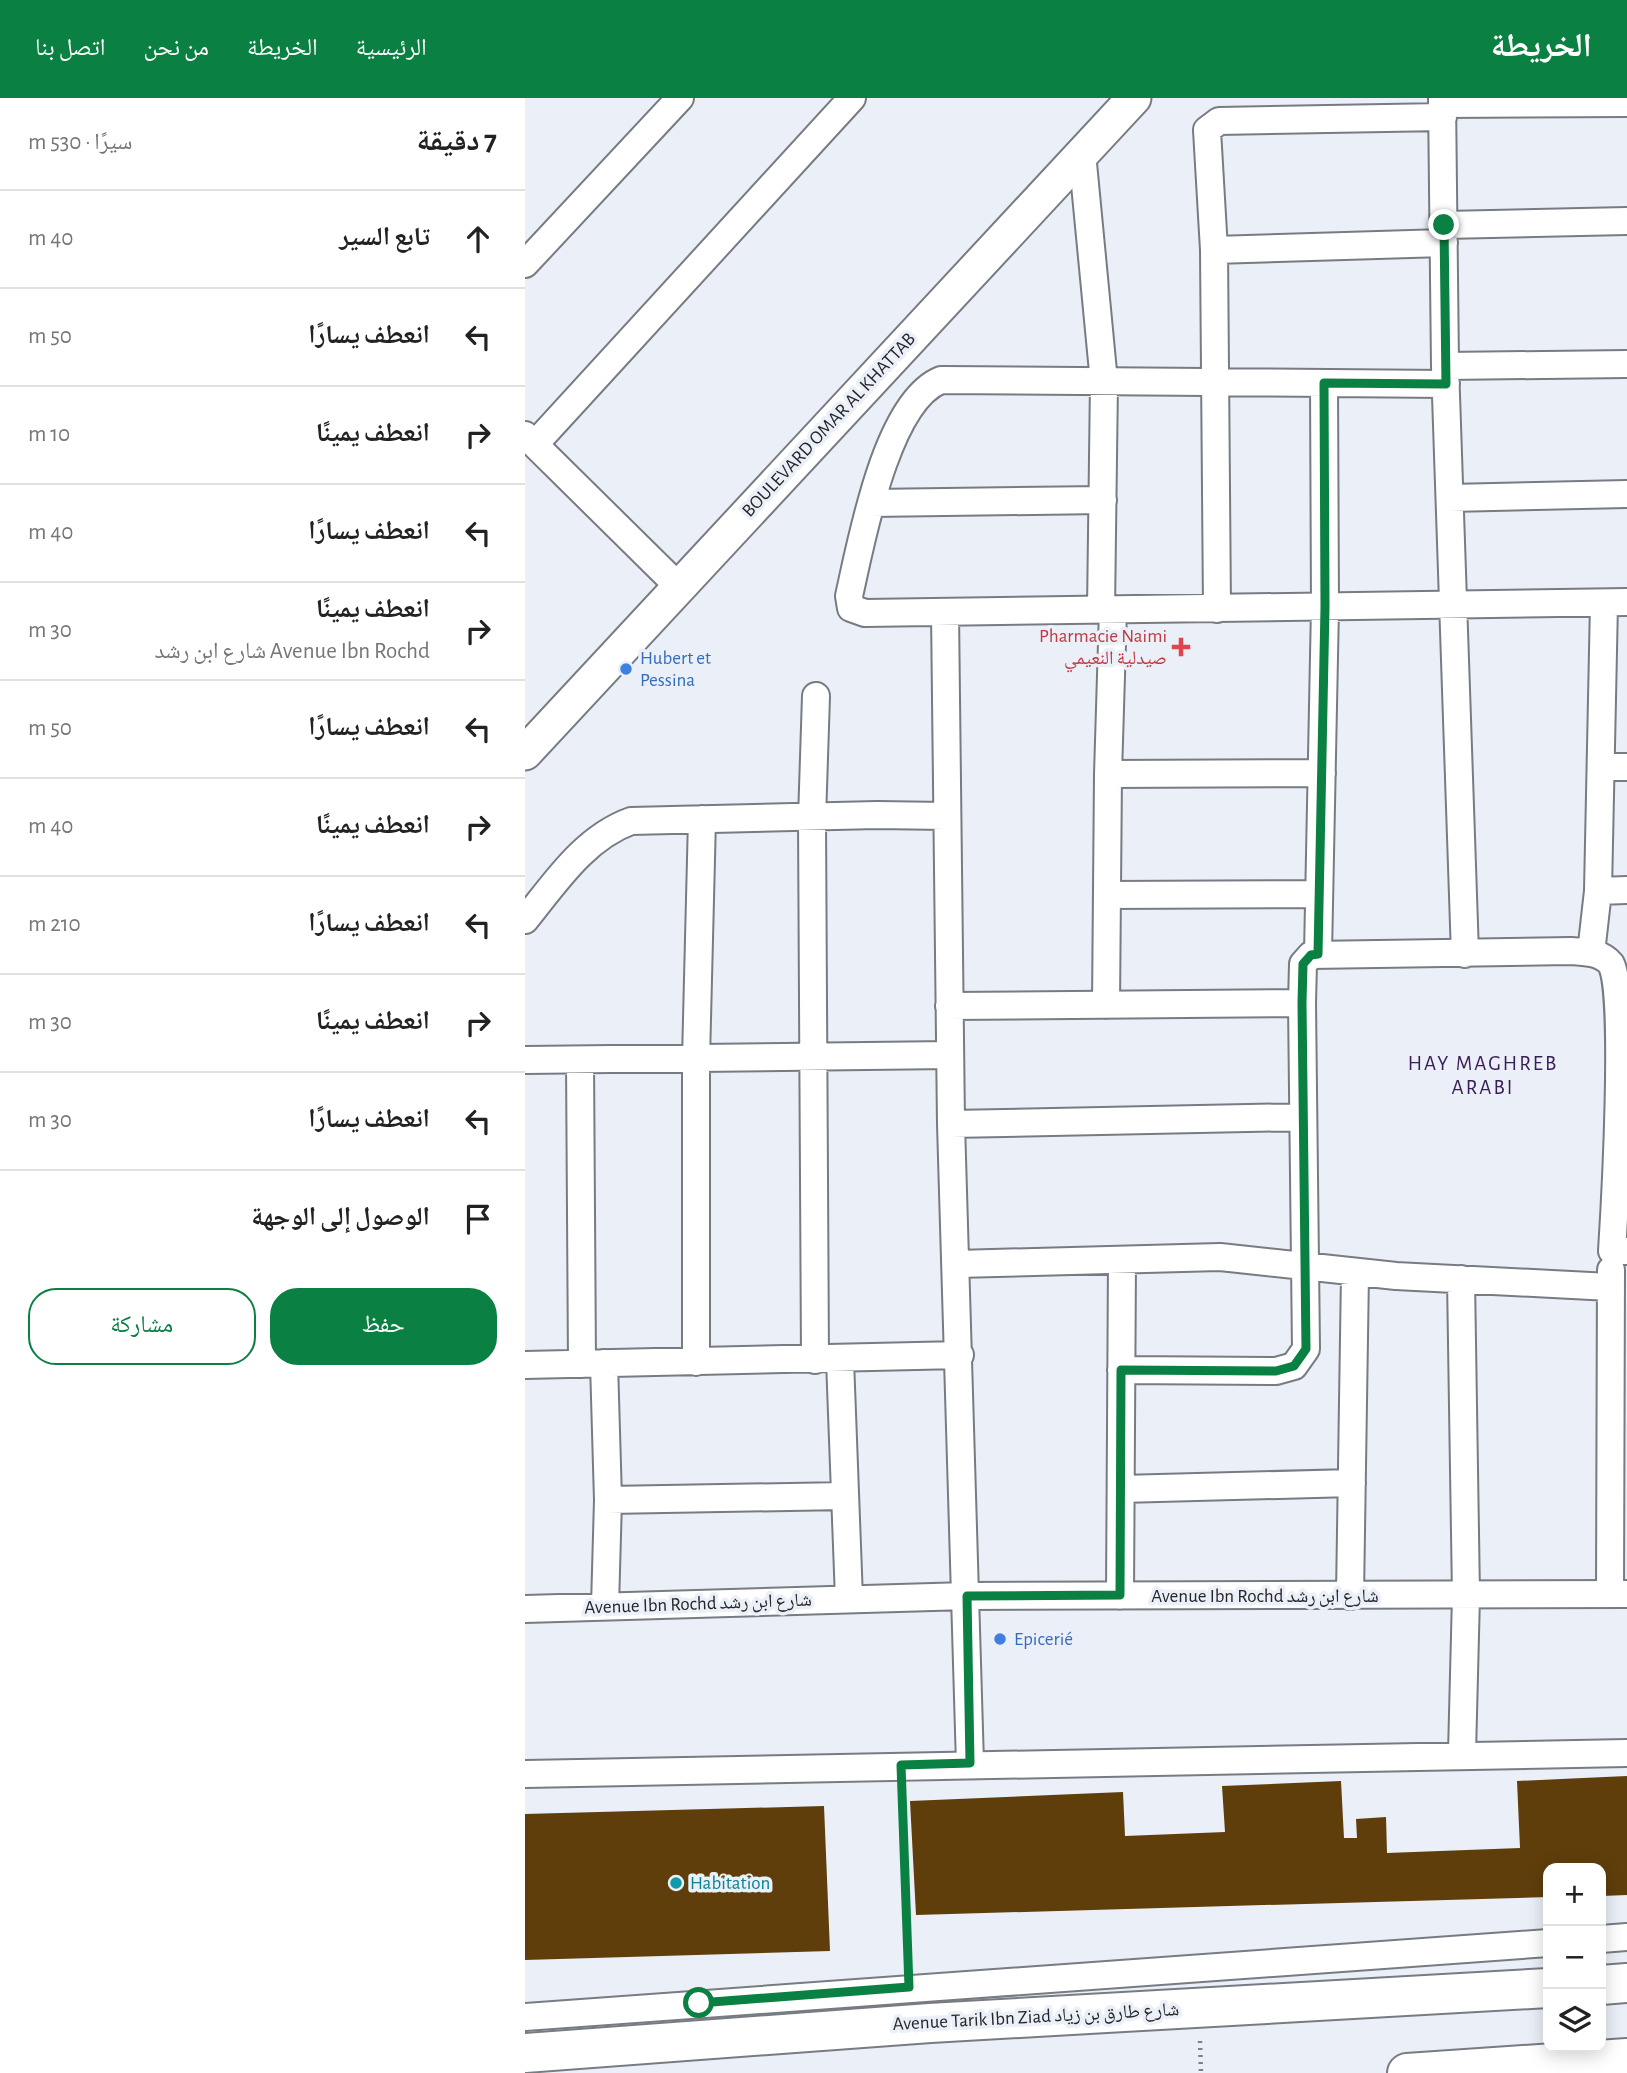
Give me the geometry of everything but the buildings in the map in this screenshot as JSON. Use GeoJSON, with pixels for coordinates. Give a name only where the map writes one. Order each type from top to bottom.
{"type":"FeatureCollection","features":[{"type":"Feature","properties":{"kind":"main road"},"geometry":{"type":"LineString","coordinates":[[1606,1985],[1627,1983]]}},
{"type":"Feature","properties":{"kind":"main road","name":"Avenue Tarik Ibn Ziad شارع طارق بن زياد"},"geometry":{"type":"LineString","coordinates":[[525,2053],[930,2022],[1543,1988]]}},
{"type":"Feature","properties":{"kind":"main road"},"geometry":{"type":"LineString","coordinates":[[1407,2073],[1563,2068],[1627,2058]]}},
{"type":"Feature","properties":{"kind":"street"},"geometry":{"type":"LineString","coordinates":[[530,248],[680,98]]}},
{"type":"Feature","properties":{"kind":"street"},"geometry":{"type":"LineString","coordinates":[[673,581],[530,440],[852,98]]}},
{"type":"Feature","properties":{"kind":"street","name":"BOULEVARD OMAR AL KHATTAB"},"geometry":{"type":"LineString","coordinates":[[525,753],[673,581],[1107,98]]}},
{"type":"Feature","properties":{"kind":"street","name":"BOULEVARD OMAR AL KHATTAB"},"geometry":{"type":"LineString","coordinates":[[525,723],[673,581],[1134,98]]}},
{"type":"Feature","properties":{"kind":"street"},"geometry":{"type":"LineString","coordinates":[[1217,609],[1215,250],[1206,138],[1213,124],[1220,121],[1442,107],[1583,101],[1627,103]]}},
{"type":"Feature","properties":{"kind":"street"},"geometry":{"type":"LineString","coordinates":[[1442,107],[1446,375],[1465,954]]}},
{"type":"Feature","properties":{"kind":"street"},"geometry":{"type":"LineString","coordinates":[[1082,153],[1104,382],[1103,500],[1108,774],[1106,1005]]}},
{"type":"Feature","properties":{"kind":"street"},"geometry":{"type":"LineString","coordinates":[[1215,250],[1627,221]]}},
{"type":"Feature","properties":{"kind":"street"},"geometry":{"type":"LineString","coordinates":[[1591,953],[1614,767],[1616,603],[865,613],[851,608],[849,596],[871,503],[899,424],[919,394],[931,384],[955,379],[1324,383],[1627,364]]}},
{"type":"Feature","properties":{"kind":"street"},"geometry":{"type":"LineString","coordinates":[[1318,954],[1325,607],[1324,383]]}},
{"type":"Feature","properties":{"kind":"street"},"geometry":{"type":"LineString","coordinates":[[1450,498],[1627,494]]}},
{"type":"Feature","properties":{"kind":"street"},"geometry":{"type":"LineString","coordinates":[[871,503],[1103,500]]}},
{"type":"Feature","properties":{"kind":"street"},"geometry":{"type":"LineString","coordinates":[[945,612],[951,1124],[960,1355],[970,1763]]}},
{"type":"Feature","properties":{"kind":"street"},"geometry":{"type":"LineString","coordinates":[[816,696],[812,819],[815,1059],[828,1360],[845,1496],[849,1599]]}},
{"type":"Feature","properties":{"kind":"street"},"geometry":{"type":"LineString","coordinates":[[1108,774],[1322,774]]}},
{"type":"Feature","properties":{"kind":"street"},"geometry":{"type":"LineString","coordinates":[[525,920],[581,854],[608,831],[631,821],[946,816]]}},
{"type":"Feature","properties":{"kind":"street"},"geometry":{"type":"LineString","coordinates":[[696,1362],[697,1059],[702,819]]}},
{"type":"Feature","properties":{"kind":"street"},"geometry":{"type":"LineString","coordinates":[[1598,891],[1627,890]]}},
{"type":"Feature","properties":{"kind":"street"},"geometry":{"type":"LineString","coordinates":[[1107,895],[1319,894]]}},
{"type":"Feature","properties":{"kind":"street"},"geometry":{"type":"LineString","coordinates":[[1121,1370],[1276,1371],[1294,1366],[1306,1349],[1302,1003],[1303,964],[1311,955],[1571,951],[1603,957],[1613,967],[1623,997],[1625,1110],[1619,1251],[1610,1287],[1618,1366],[1619,1594]]}},
{"type":"Feature","properties":{"kind":"street"},"geometry":{"type":"LineString","coordinates":[[949,1006],[1302,1003]]}},
{"type":"Feature","properties":{"kind":"street"},"geometry":{"type":"LineString","coordinates":[[525,1060],[815,1059],[950,1055]]}},
{"type":"Feature","properties":{"kind":"street"},"geometry":{"type":"LineString","coordinates":[[580,1060],[593,1364],[608,1500],[605,1606]]}},
{"type":"Feature","properties":{"kind":"street"},"geometry":{"type":"LineString","coordinates":[[951,1124],[1303,1116]]}},
{"type":"Feature","properties":{"kind":"street"},"geometry":{"type":"LineString","coordinates":[[957,1264],[1220,1257],[1306,1265],[1355,1273],[1610,1287]]}},
{"type":"Feature","properties":{"kind":"street"},"geometry":{"type":"LineString","coordinates":[[1120,1595],[1122,1259]]}},
{"type":"Feature","properties":{"kind":"street"},"geometry":{"type":"LineString","coordinates":[[1350,1596],[1355,1273]]}},
{"type":"Feature","properties":{"kind":"street"},"geometry":{"type":"LineString","coordinates":[[1461,1279],[1466,1596],[1462,1754]]}},
{"type":"Feature","properties":{"kind":"street"},"geometry":{"type":"LineString","coordinates":[[525,1365],[960,1355]]}},
{"type":"Feature","properties":{"kind":"street"},"geometry":{"type":"LineString","coordinates":[[1121,1489],[1352,1483]]}},
{"type":"Feature","properties":{"kind":"street"},"geometry":{"type":"LineString","coordinates":[[608,1500],[845,1496]]}},
{"type":"Feature","properties":{"kind":"street","name":"Avenue Ibn Rochd شارع ابن رشد"},"geometry":{"type":"LineString","coordinates":[[525,1609],[967,1596],[1619,1594]]}},
{"type":"Feature","properties":{"kind":"street"},"geometry":{"type":"LineString","coordinates":[[525,1774],[970,1763],[1627,1753]]}},
{"type":"Feature","properties":{"kind":"street"},"geometry":{"type":"LineString","coordinates":[[1606,1939],[1627,1937]]}},
{"type":"Feature","properties":{"kind":"street"},"geometry":{"type":"LineString","coordinates":[[525,2017],[909,1987],[1543,1943]]}},
{"type":"Feature","properties":{"kind":"path"},"geometry":{"type":"LineString","coordinates":[[901,1765],[909,1987]]}},
{"type":"Feature","properties":{"kind":"place","name":"Pharmacie Naimi صيدلية النعيمي"},"geometry":{"type":"Point","coordinates":[1181,647]}},
{"type":"Feature","properties":{"kind":"place","name":"Hubert et Pessina"},"geometry":{"type":"Point","coordinates":[626,669]}},
{"type":"Feature","properties":{"kind":"place","name":"Epicerié"},"geometry":{"type":"Point","coordinates":[1000,1639]}},
{"type":"Feature","properties":{"kind":"place","name":"Habitation"},"geometry":{"type":"Point","coordinates":[676,1883]}},
{"type":"Feature","properties":{"kind":"district","name":"HAY MAGHREB ARABI"},"geometry":{"type":"Point","coordinates":[1483,1075]}},
{"type":"Feature","properties":{"kind":"route"},"geometry":{"type":"LineString","coordinates":[[699,2003],[909,1987],[901,1765],[970,1763],[967,1596],[1120,1595],[1121,1370],[1276,1371],[1294,1366],[1306,1349],[1302,1003],[1303,964],[1311,955],[1318,954],[1325,607],[1324,383],[1446,384],[1444,225]]}}]}
